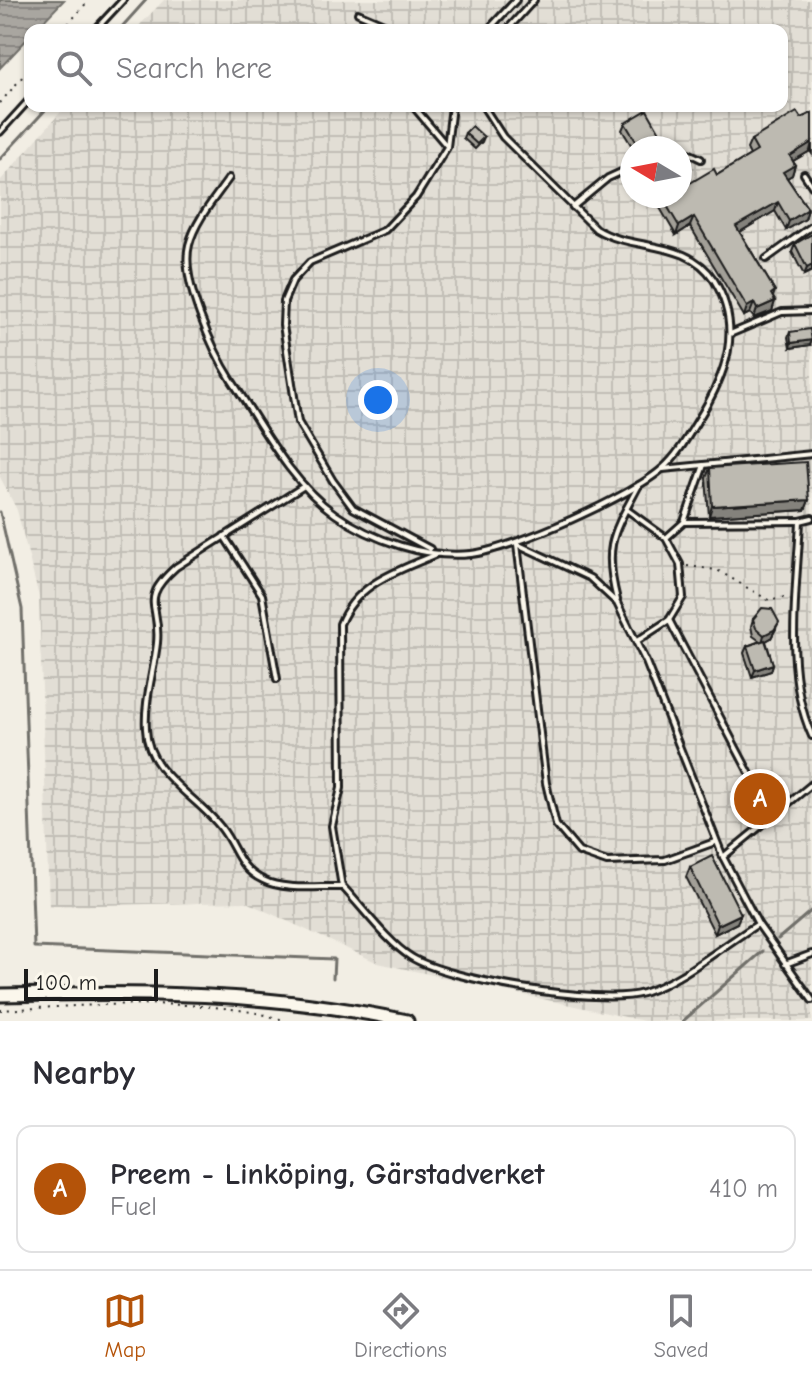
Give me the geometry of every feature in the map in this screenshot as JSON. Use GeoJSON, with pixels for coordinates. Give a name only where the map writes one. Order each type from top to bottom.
{"type":"FeatureCollection","features":[{"type":"Feature","properties":{"kind":"street"},"geometry":{"type":"LineString","coordinates":[[0,995],[206,994],[327,1006],[407,1021]]}},
{"type":"Feature","properties":{"kind":"lane"},"geometry":{"type":"LineString","coordinates":[[101,24],[123,0]]}},
{"type":"Feature","properties":{"kind":"lane"},"geometry":{"type":"LineString","coordinates":[[494,24],[516,0]]}},
{"type":"Feature","properties":{"kind":"lane"},"geometry":{"type":"LineString","coordinates":[[512,24],[534,0]]}},
{"type":"Feature","properties":{"kind":"lane"},"geometry":{"type":"LineString","coordinates":[[358,13],[384,24]]}},
{"type":"Feature","properties":{"kind":"lane"},"geometry":{"type":"LineString","coordinates":[[0,132],[24,106]]}},
{"type":"Feature","properties":{"kind":"lane"},"geometry":{"type":"LineString","coordinates":[[418,112],[447,147]]}},
{"type":"Feature","properties":{"kind":"lane"},"geometry":{"type":"LineString","coordinates":[[440,553],[353,508],[333,481],[298,422],[283,325],[284,301],[293,280],[310,262],[385,230],[416,197],[447,147],[451,112]]}},
{"type":"Feature","properties":{"kind":"lane"},"geometry":{"type":"LineString","coordinates":[[229,178],[206,211],[189,245],[188,270],[202,317],[225,369],[304,486],[335,514],[385,541],[440,553],[471,554],[517,544],[639,485],[662,469],[679,450],[713,396],[726,368],[730,334],[724,303],[713,279],[698,262],[680,251],[609,237],[573,207],[503,137],[487,112]]}},
{"type":"Feature","properties":{"kind":"lane"},"geometry":{"type":"LineString","coordinates":[[692,155],[701,159]]}},
{"type":"Feature","properties":{"kind":"lane"},"geometry":{"type":"LineString","coordinates":[[573,207],[608,178],[620,172]]}},
{"type":"Feature","properties":{"kind":"lane"},"geometry":{"type":"LineString","coordinates":[[804,174],[812,186]]}},
{"type":"Feature","properties":{"kind":"lane"},"geometry":{"type":"LineString","coordinates":[[766,259],[812,226]]}},
{"type":"Feature","properties":{"kind":"lane"},"geometry":{"type":"LineString","coordinates":[[730,334],[782,312],[812,311]]}},
{"type":"Feature","properties":{"kind":"lane"},"geometry":{"type":"LineString","coordinates":[[662,469],[812,454]]}},
{"type":"Feature","properties":{"kind":"lane"},"geometry":{"type":"LineString","coordinates":[[666,538],[684,522],[704,465]]}},
{"type":"Feature","properties":{"kind":"lane"},"geometry":{"type":"LineString","coordinates":[[639,485],[612,537],[608,565],[617,603],[636,642],[715,842],[758,924],[812,1000]]}},
{"type":"Feature","properties":{"kind":"lane"},"geometry":{"type":"LineString","coordinates":[[304,486],[224,536],[158,583],[152,608],[158,632],[145,729],[150,750],[176,785],[223,830],[241,866],[265,882],[342,887]]}},
{"type":"Feature","properties":{"kind":"lane"},"geometry":{"type":"LineString","coordinates":[[626,509],[666,538],[680,564],[683,597],[669,620],[636,642]]}},
{"type":"Feature","properties":{"kind":"lane"},"geometry":{"type":"LineString","coordinates":[[684,522],[800,521],[812,518]]}},
{"type":"Feature","properties":{"kind":"lane"},"geometry":{"type":"LineString","coordinates":[[800,521],[795,644],[802,715],[812,736]]}},
{"type":"Feature","properties":{"kind":"lane"},"geometry":{"type":"LineString","coordinates":[[224,536],[262,595],[277,679]]}},
{"type":"Feature","properties":{"kind":"lane"},"geometry":{"type":"LineString","coordinates":[[517,544],[590,578],[617,603]]}},
{"type":"Feature","properties":{"kind":"lane"},"geometry":{"type":"LineString","coordinates":[[517,544],[546,783],[556,825],[579,852],[607,862],[665,860],[715,842]]}},
{"type":"Feature","properties":{"kind":"lane"},"geometry":{"type":"LineString","coordinates":[[440,553],[363,589],[348,606],[340,624],[341,788],[332,826],[342,887],[409,956],[436,969],[570,996],[611,998],[643,993],[758,924]]}},
{"type":"Feature","properties":{"kind":"lane"},"geometry":{"type":"LineString","coordinates":[[669,620],[754,782],[776,813]]}},
{"type":"Feature","properties":{"kind":"lane"},"geometry":{"type":"LineString","coordinates":[[723,857],[812,784]]}},
{"type":"Feature","properties":{"kind":"lane"},"geometry":{"type":"LineString","coordinates":[[785,964],[812,954]]}},
{"type":"Feature","properties":{"kind":"path"},"geometry":{"type":"LineString","coordinates":[[68,24],[89,0]]}},
{"type":"Feature","properties":{"kind":"path"},"geometry":{"type":"LineString","coordinates":[[0,103],[24,75]]}},
{"type":"Feature","properties":{"kind":"path"},"geometry":{"type":"LineString","coordinates":[[680,564],[717,570],[770,601],[797,593]]}},
{"type":"Feature","properties":{"kind":"path"},"geometry":{"type":"LineString","coordinates":[[0,1010],[183,1008],[251,1012],[286,1021]]}},
{"type":"Feature","properties":{"kind":"shaded area"},"geometry":{"type":"Polygon","coordinates":[[[0,0],[64,0],[41,24],[24,24],[24,42],[0,68],[0,0]]]}},
{"type":"Feature","properties":{"kind":"shaded area"},"geometry":{"type":"Polygon","coordinates":[[[164,0],[812,0],[812,1021],[644,1021],[378,963],[246,902],[49,906],[39,597],[17,510],[0,477],[0,181],[61,112],[788,112],[788,24],[141,24],[164,0]]]}},
{"type":"Feature","properties":{"kind":"building"},"geometry":{"type":"Polygon","coordinates":[[[648,112],[662,136],[633,136],[625,123],[648,112]]]}},
{"type":"Feature","properties":{"kind":"building"},"geometry":{"type":"Polygon","coordinates":[[[797,112],[801,118],[812,113],[812,142],[790,156],[795,165],[783,172],[808,209],[789,221],[778,202],[736,226],[775,291],[771,294],[775,301],[757,309],[754,303],[747,307],[694,217],[679,226],[668,208],[692,208],[692,182],[714,169],[717,175],[757,151],[751,140],[797,112]]]}},
{"type":"Feature","properties":{"kind":"building"},"geometry":{"type":"Polygon","coordinates":[[[472,126],[484,137],[477,144],[465,133],[472,126]]]}},
{"type":"Feature","properties":{"kind":"building"},"geometry":{"type":"Polygon","coordinates":[[[812,234],[812,265],[807,268],[795,244],[812,234]]]}},
{"type":"Feature","properties":{"kind":"building"},"geometry":{"type":"Polygon","coordinates":[[[810,329],[812,340],[791,343],[790,332],[810,329]]]}},
{"type":"Feature","properties":{"kind":"building"},"geometry":{"type":"Polygon","coordinates":[[[806,462],[809,500],[712,506],[710,468],[806,462]]]}},
{"type":"Feature","properties":{"kind":"building"},"geometry":{"type":"Polygon","coordinates":[[[762,608],[772,609],[779,622],[774,630],[764,635],[756,628],[753,619],[762,608]]]}},
{"type":"Feature","properties":{"kind":"building"},"geometry":{"type":"Polygon","coordinates":[[[765,640],[773,664],[755,670],[747,646],[765,640]]]}},
{"type":"Feature","properties":{"kind":"building"},"geometry":{"type":"Polygon","coordinates":[[[712,856],[741,914],[718,925],[690,867],[712,856]]]}},
{"type":"Feature","properties":{"kind":"waterway"},"geometry":{"type":"LineString","coordinates":[[124,24],[146,0]]}},
{"type":"Feature","properties":{"kind":"waterway"},"geometry":{"type":"LineString","coordinates":[[0,159],[43,112]]}},
{"type":"Feature","properties":{"kind":"waterway"},"geometry":{"type":"LineString","coordinates":[[0,512],[22,609],[34,947],[334,959],[333,978]]}},
{"type":"Feature","properties":{"kind":"waterway"},"geometry":{"type":"LineString","coordinates":[[778,939],[812,910]]}},
{"type":"Feature","properties":{"kind":"waterway"},"geometry":{"type":"LineString","coordinates":[[683,1021],[763,951]]}},
{"type":"Feature","properties":{"kind":"place","name":"Preem - Linköping, Gärstadverket"},"geometry":{"type":"Point","coordinates":[760,799]}}]}
